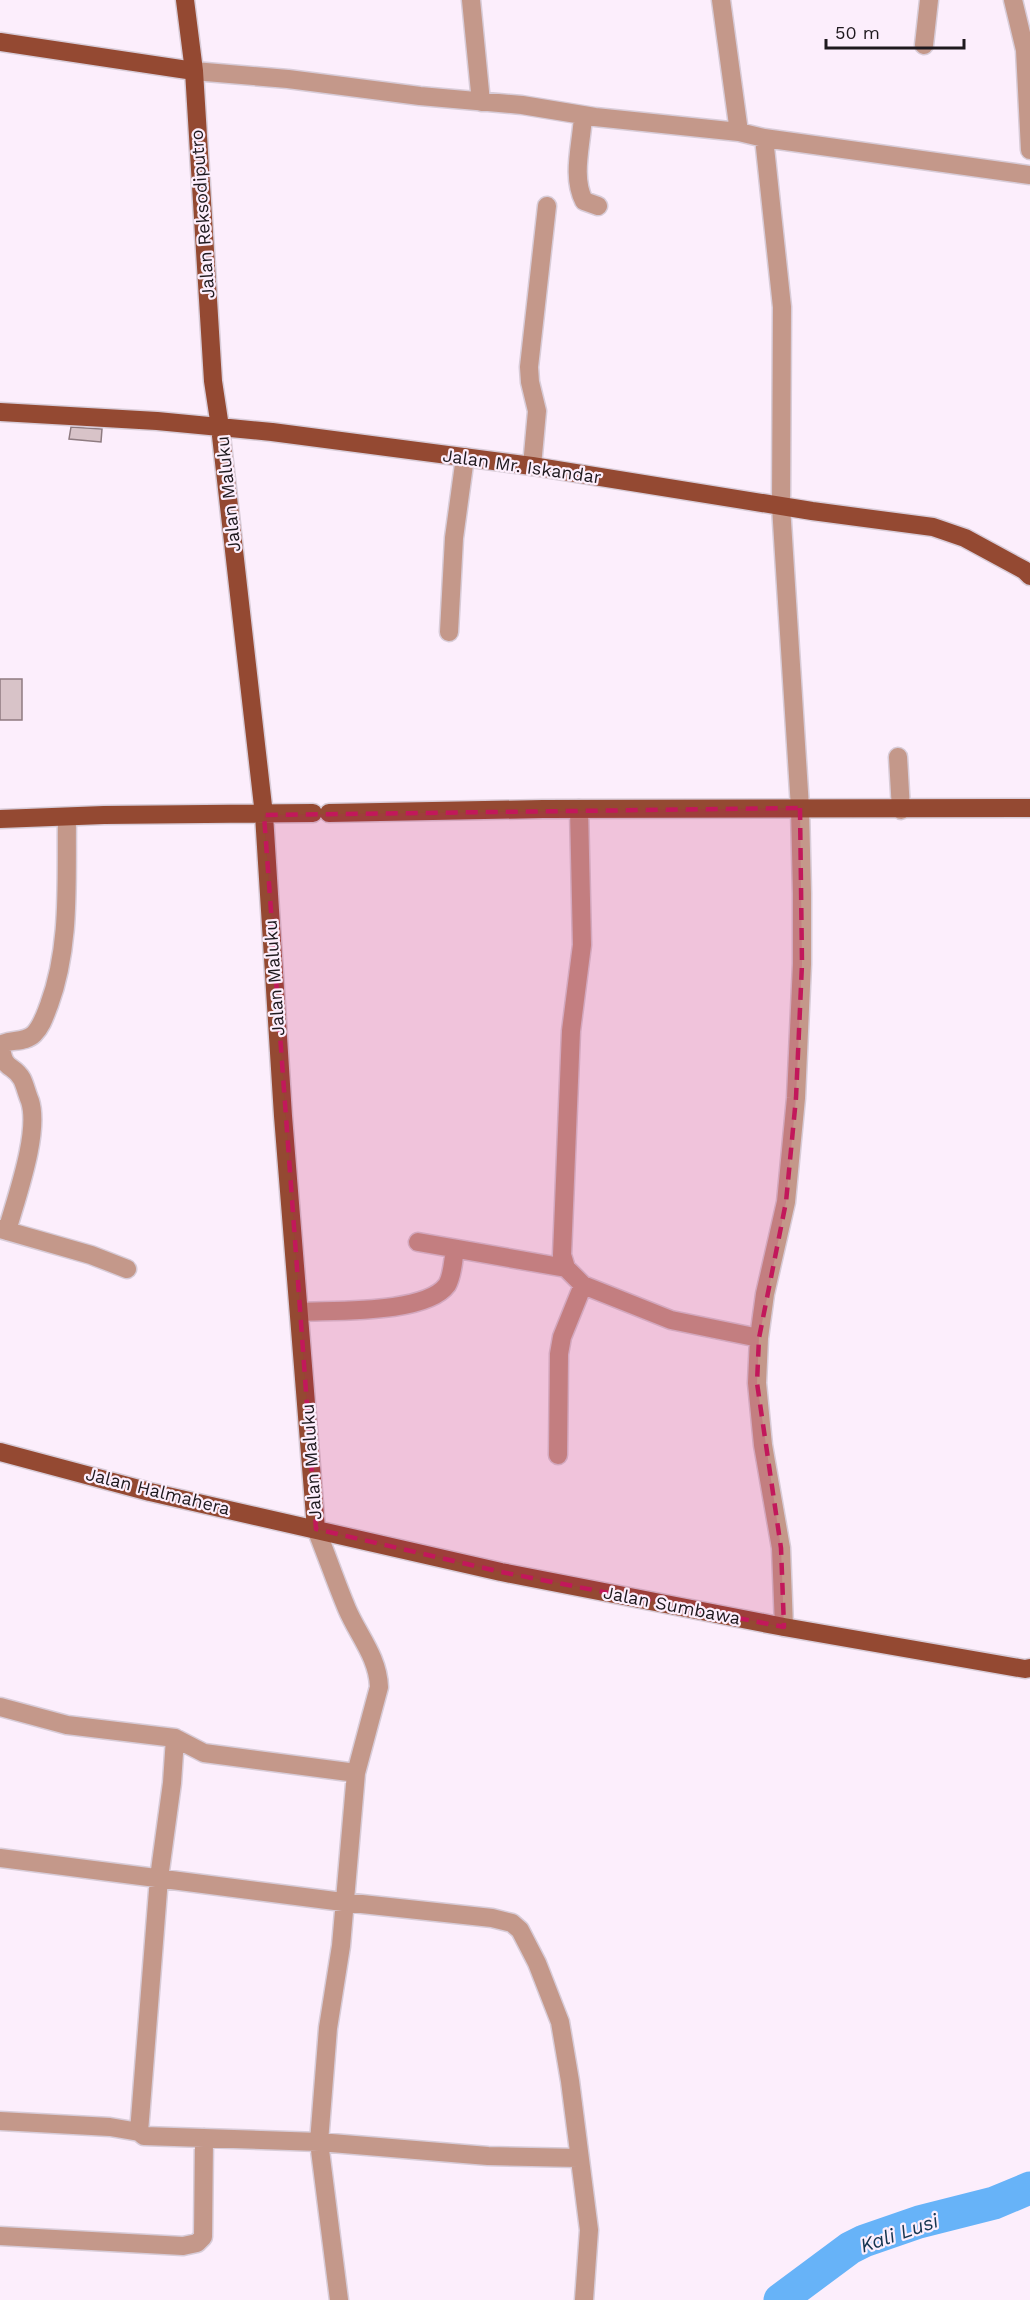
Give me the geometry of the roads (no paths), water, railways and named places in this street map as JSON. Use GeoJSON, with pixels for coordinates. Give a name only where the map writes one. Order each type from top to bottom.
{"type":"FeatureCollection","features":[{"type":"Feature","properties":{"kind":"main road","name":"Jalan Reksodiputro"},"geometry":{"type":"LineString","coordinates":[[186,0],[194,70],[213,381],[220,427]]}},
{"type":"Feature","properties":{"kind":"main road"},"geometry":{"type":"LineString","coordinates":[[0,42],[194,70]]}},
{"type":"Feature","properties":{"kind":"main road","name":"Jalan Mr. Iskandar"},"geometry":{"type":"LineString","coordinates":[[0,412],[157,421],[272,432],[532,466],[781,506],[933,527],[965,537],[1024,570],[1030,576]]}},
{"type":"Feature","properties":{"kind":"main road","name":"Jalan Maluku"},"geometry":{"type":"LineString","coordinates":[[220,427],[264,815],[283,1116],[316,1529]]}},
{"type":"Feature","properties":{"kind":"main road"},"geometry":{"type":"LineString","coordinates":[[0,819],[579,809],[1030,808]]}},
{"type":"Feature","properties":{"kind":"main road","name":"Jalan Halmahera"},"geometry":{"type":"LineString","coordinates":[[0,1452],[150,1492],[316,1529]]}},
{"type":"Feature","properties":{"kind":"main road","name":"Jalan Sumbawa"},"geometry":{"type":"LineString","coordinates":[[316,1529],[501,1572],[784,1627],[1028,1669]]}},
{"type":"Feature","properties":{"kind":"street"},"geometry":{"type":"LineString","coordinates":[[471,0],[481,102]]}},
{"type":"Feature","properties":{"kind":"street"},"geometry":{"type":"LineString","coordinates":[[721,0],[739,132]]}},
{"type":"Feature","properties":{"kind":"street"},"geometry":{"type":"LineString","coordinates":[[924,45],[929,0]]}},
{"type":"Feature","properties":{"kind":"street"},"geometry":{"type":"LineString","coordinates":[[1012,0],[1025,50],[1030,150]]}},
{"type":"Feature","properties":{"kind":"street"},"geometry":{"type":"LineString","coordinates":[[194,70],[522,105],[583,115],[739,132],[764,138],[1030,175]]}},
{"type":"Feature","properties":{"kind":"street"},"geometry":{"type":"LineString","coordinates":[[583,115],[577,175],[579,191],[584,201],[598,206]]}},
{"type":"Feature","properties":{"kind":"street"},"geometry":{"type":"LineString","coordinates":[[764,138],[782,307],[781,506],[800,808],[802,963],[796,1098],[786,1202],[765,1294],[759,1338],[757,1383],[763,1445],[781,1548],[784,1627]]}},
{"type":"Feature","properties":{"kind":"street"},"geometry":{"type":"LineString","coordinates":[[532,466],[537,411],[530,382],[529,366],[547,206]]}},
{"type":"Feature","properties":{"kind":"street"},"geometry":{"type":"LineString","coordinates":[[449,632],[454,538],[465,457]]}},
{"type":"Feature","properties":{"kind":"street"},"geometry":{"type":"LineString","coordinates":[[898,757],[901,810]]}},
{"type":"Feature","properties":{"kind":"street"},"geometry":{"type":"LineString","coordinates":[[579,809],[582,945],[571,1031],[562,1255],[566,1268],[583,1285],[671,1320],[759,1338]]}},
{"type":"Feature","properties":{"kind":"street"},"geometry":{"type":"LineString","coordinates":[[67,817],[65,929],[58,982],[43,1020],[34,1034],[22,1040],[1,1045],[3,1060],[21,1077],[31,1104],[32,1128],[26,1161],[4,1230],[91,1255],[127,1269]]}},
{"type":"Feature","properties":{"kind":"street"},"geometry":{"type":"LineString","coordinates":[[418,1242],[566,1268]]}},
{"type":"Feature","properties":{"kind":"street"},"geometry":{"type":"LineString","coordinates":[[300,1312],[394,1308],[427,1298],[439,1292],[447,1284],[455,1249]]}},
{"type":"Feature","properties":{"kind":"street"},"geometry":{"type":"LineString","coordinates":[[558,1455],[559,1354],[562,1337],[583,1285]]}},
{"type":"Feature","properties":{"kind":"street"},"geometry":{"type":"LineString","coordinates":[[316,1529],[348,1611],[374,1659],[379,1675],[379,1687],[356,1773],[341,1946],[328,2028],[319,2142],[339,2300]]}},
{"type":"Feature","properties":{"kind":"street"},"geometry":{"type":"LineString","coordinates":[[0,1707],[67,1725],[175,1738],[204,1753],[356,1773]]}},
{"type":"Feature","properties":{"kind":"street"},"geometry":{"type":"LineString","coordinates":[[139,2132],[159,1878],[172,1783],[175,1738]]}},
{"type":"Feature","properties":{"kind":"street"},"geometry":{"type":"LineString","coordinates":[[0,1858],[344,1902],[492,1918],[512,1923],[520,1930],[537,1963],[560,2022],[589,2230],[584,2300]]}},
{"type":"Feature","properties":{"kind":"street"},"geometry":{"type":"LineString","coordinates":[[0,2121],[110,2127],[139,2132],[144,2136],[319,2142],[488,2156],[578,2158]]}},
{"type":"Feature","properties":{"kind":"street"},"geometry":{"type":"LineString","coordinates":[[0,2236],[183,2246],[197,2243],[202,2236],[204,2138]]}},
{"type":"Feature","properties":{"kind":"waterway","name":"Kali Lusi"},"geometry":{"type":"LineString","coordinates":[[780,2300],[850,2248],[864,2241],[919,2222],[994,2203],[1030,2188]]}}]}
